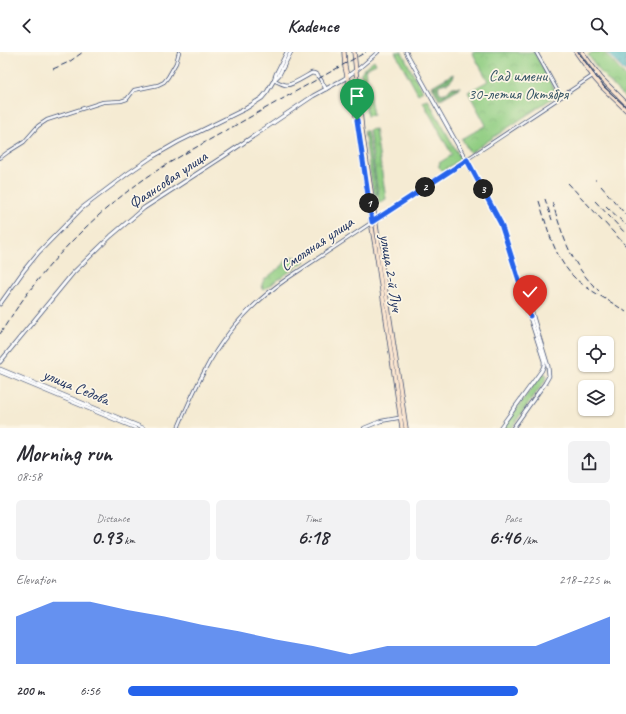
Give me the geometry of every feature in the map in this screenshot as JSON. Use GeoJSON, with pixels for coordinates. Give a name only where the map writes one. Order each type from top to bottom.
{"type":"FeatureCollection","features":[{"type":"Feature","properties":{"kind":"main road","name":"улица 2-й Луч"},"geometry":{"type":"LineString","coordinates":[[344,52],[345,67],[356,116],[402,417],[406,428]]}},
{"type":"Feature","properties":{"kind":"main road","name":"улица 2-й Луч"},"geometry":{"type":"LineString","coordinates":[[354,52],[362,130],[376,220],[402,417],[402,428]]}},
{"type":"Feature","properties":{"kind":"main road"},"geometry":{"type":"LineString","coordinates":[[576,52],[603,88],[626,110]]}},
{"type":"Feature","properties":{"kind":"main road"},"geometry":{"type":"LineString","coordinates":[[582,52],[597,73],[626,103]]}},
{"type":"Feature","properties":{"kind":"street"},"geometry":{"type":"LineString","coordinates":[[0,158],[24,142],[38,126],[47,120],[103,102],[121,101],[127,98],[134,90],[161,84],[166,80],[176,63],[179,52]]}},
{"type":"Feature","properties":{"kind":"street"},"geometry":{"type":"LineString","coordinates":[[0,304],[38,253],[74,215],[127,174],[152,157],[255,103],[265,95],[287,52]]}},
{"type":"Feature","properties":{"kind":"street"},"geometry":{"type":"LineString","coordinates":[[274,80],[279,75],[291,52]]}},
{"type":"Feature","properties":{"kind":"street","name":"Фаянсовая улица"},"geometry":{"type":"LineString","coordinates":[[0,362],[73,273],[111,236],[144,208],[305,101],[348,77],[378,52]]}},
{"type":"Feature","properties":{"kind":"street"},"geometry":{"type":"LineString","coordinates":[[536,52],[561,97]]}},
{"type":"Feature","properties":{"kind":"street"},"geometry":{"type":"LineString","coordinates":[[407,53],[501,224],[523,293],[526,295],[528,300],[549,368],[549,376],[545,383],[513,428]]}},
{"type":"Feature","properties":{"kind":"street"},"geometry":{"type":"LineString","coordinates":[[274,80],[287,85],[314,73],[317,74],[326,89]]}},
{"type":"Feature","properties":{"kind":"street","name":"Смоляная улица"},"geometry":{"type":"LineString","coordinates":[[178,428],[209,363],[234,328],[258,301],[279,284],[597,73]]}},
{"type":"Feature","properties":{"kind":"street"},"geometry":{"type":"LineString","coordinates":[[500,428],[540,372],[546,361]]}},
{"type":"Feature","properties":{"kind":"street","name":"улица Седова"},"geometry":{"type":"LineString","coordinates":[[0,369],[143,428]]}},
{"type":"Feature","properties":{"kind":"street"},"geometry":{"type":"LineString","coordinates":[[540,372],[546,371],[549,376]]}},
{"type":"Feature","properties":{"kind":"street","name":"улица Седова"},"geometry":{"type":"LineString","coordinates":[[0,372],[135,428]]}},
{"type":"Feature","properties":{"kind":"street"},"geometry":{"type":"LineString","coordinates":[[364,428],[402,417]]}},
{"type":"Feature","properties":{"kind":"green space"},"geometry":{"type":"Polygon","coordinates":[[[395,52],[402,52],[423,91],[418,94],[395,52]]]}},
{"type":"Feature","properties":{"kind":"green space","name":"Сад имени 30-летия Октября"},"geometry":{"type":"Polygon","coordinates":[[[472,52],[534,52],[557,95],[470,153],[462,139],[486,125],[468,92],[488,81],[472,52]]]}},
{"type":"Feature","properties":{"kind":"green space"},"geometry":{"type":"Polygon","coordinates":[[[593,52],[604,52],[626,77],[626,99],[602,74],[588,55],[593,52]]]}},
{"type":"Feature","properties":{"kind":"green space"},"geometry":{"type":"Polygon","coordinates":[[[374,60],[376,64],[365,69],[373,115],[367,116],[361,73],[364,68],[374,60]]]}},
{"type":"Feature","properties":{"kind":"green space"},"geometry":{"type":"Polygon","coordinates":[[[453,74],[454,76],[449,82],[439,85],[439,92],[448,92],[454,87],[460,88],[439,100],[432,86],[453,74]]]}},
{"type":"Feature","properties":{"kind":"green space"},"geometry":{"type":"Polygon","coordinates":[[[428,100],[461,159],[443,171],[438,166],[440,165],[439,163],[452,155],[423,102],[428,100]]]}},
{"type":"Feature","properties":{"kind":"green space"},"geometry":{"type":"Polygon","coordinates":[[[375,129],[386,199],[379,203],[369,130],[375,129]]]}},
{"type":"Feature","properties":{"kind":"green space"},"geometry":{"type":"Polygon","coordinates":[[[364,131],[367,131],[377,195],[375,195],[372,185],[364,131]]]}},
{"type":"Feature","properties":{"kind":"green space"},"geometry":{"type":"Polygon","coordinates":[[[292,257],[305,261],[263,290],[262,284],[264,280],[283,265],[287,259],[292,257]]]}},
{"type":"Feature","properties":{"kind":"green space"},"geometry":{"type":"Polygon","coordinates":[[[543,373],[547,375],[545,381],[511,428],[503,428],[541,375],[543,373]]]}},
{"type":"Feature","properties":{"kind":"water"},"geometry":{"type":"Polygon","coordinates":[[[606,52],[626,52],[626,73],[606,52]]]}},
{"type":"Feature","properties":{"kind":"tram line"},"geometry":{"type":"LineString","coordinates":[[578,52],[604,87],[626,107]]}},
{"type":"Feature","properties":{"kind":"railway"},"geometry":{"type":"LineString","coordinates":[[53,69],[69,62],[83,52]]}},
{"type":"Feature","properties":{"kind":"railway"},"geometry":{"type":"LineString","coordinates":[[0,334],[28,293],[59,255],[94,220],[132,188],[186,153],[366,52]]}},
{"type":"Feature","properties":{"kind":"railway"},"geometry":{"type":"LineString","coordinates":[[568,183],[626,246]]}},
{"type":"Feature","properties":{"kind":"railway"},"geometry":{"type":"LineString","coordinates":[[601,186],[626,215]]}},
{"type":"Feature","properties":{"kind":"railway"},"geometry":{"type":"LineString","coordinates":[[545,199],[552,220]]}},
{"type":"Feature","properties":{"kind":"railway"},"geometry":{"type":"LineString","coordinates":[[539,201],[557,253],[569,272],[577,280],[626,312]]}},
{"type":"Feature","properties":{"kind":"railway"},"geometry":{"type":"LineString","coordinates":[[595,201],[626,234]]}},
{"type":"Feature","properties":{"kind":"railway"},"geometry":{"type":"LineString","coordinates":[[552,202],[569,250],[581,271],[599,291]]}},
{"type":"Feature","properties":{"kind":"railway"},"geometry":{"type":"LineString","coordinates":[[606,206],[626,225]]}},
{"type":"Feature","properties":{"kind":"route"},"geometry":{"type":"LineString","coordinates":[[357,120],[372,222],[467,160],[501,224],[530,316]]}}]}
